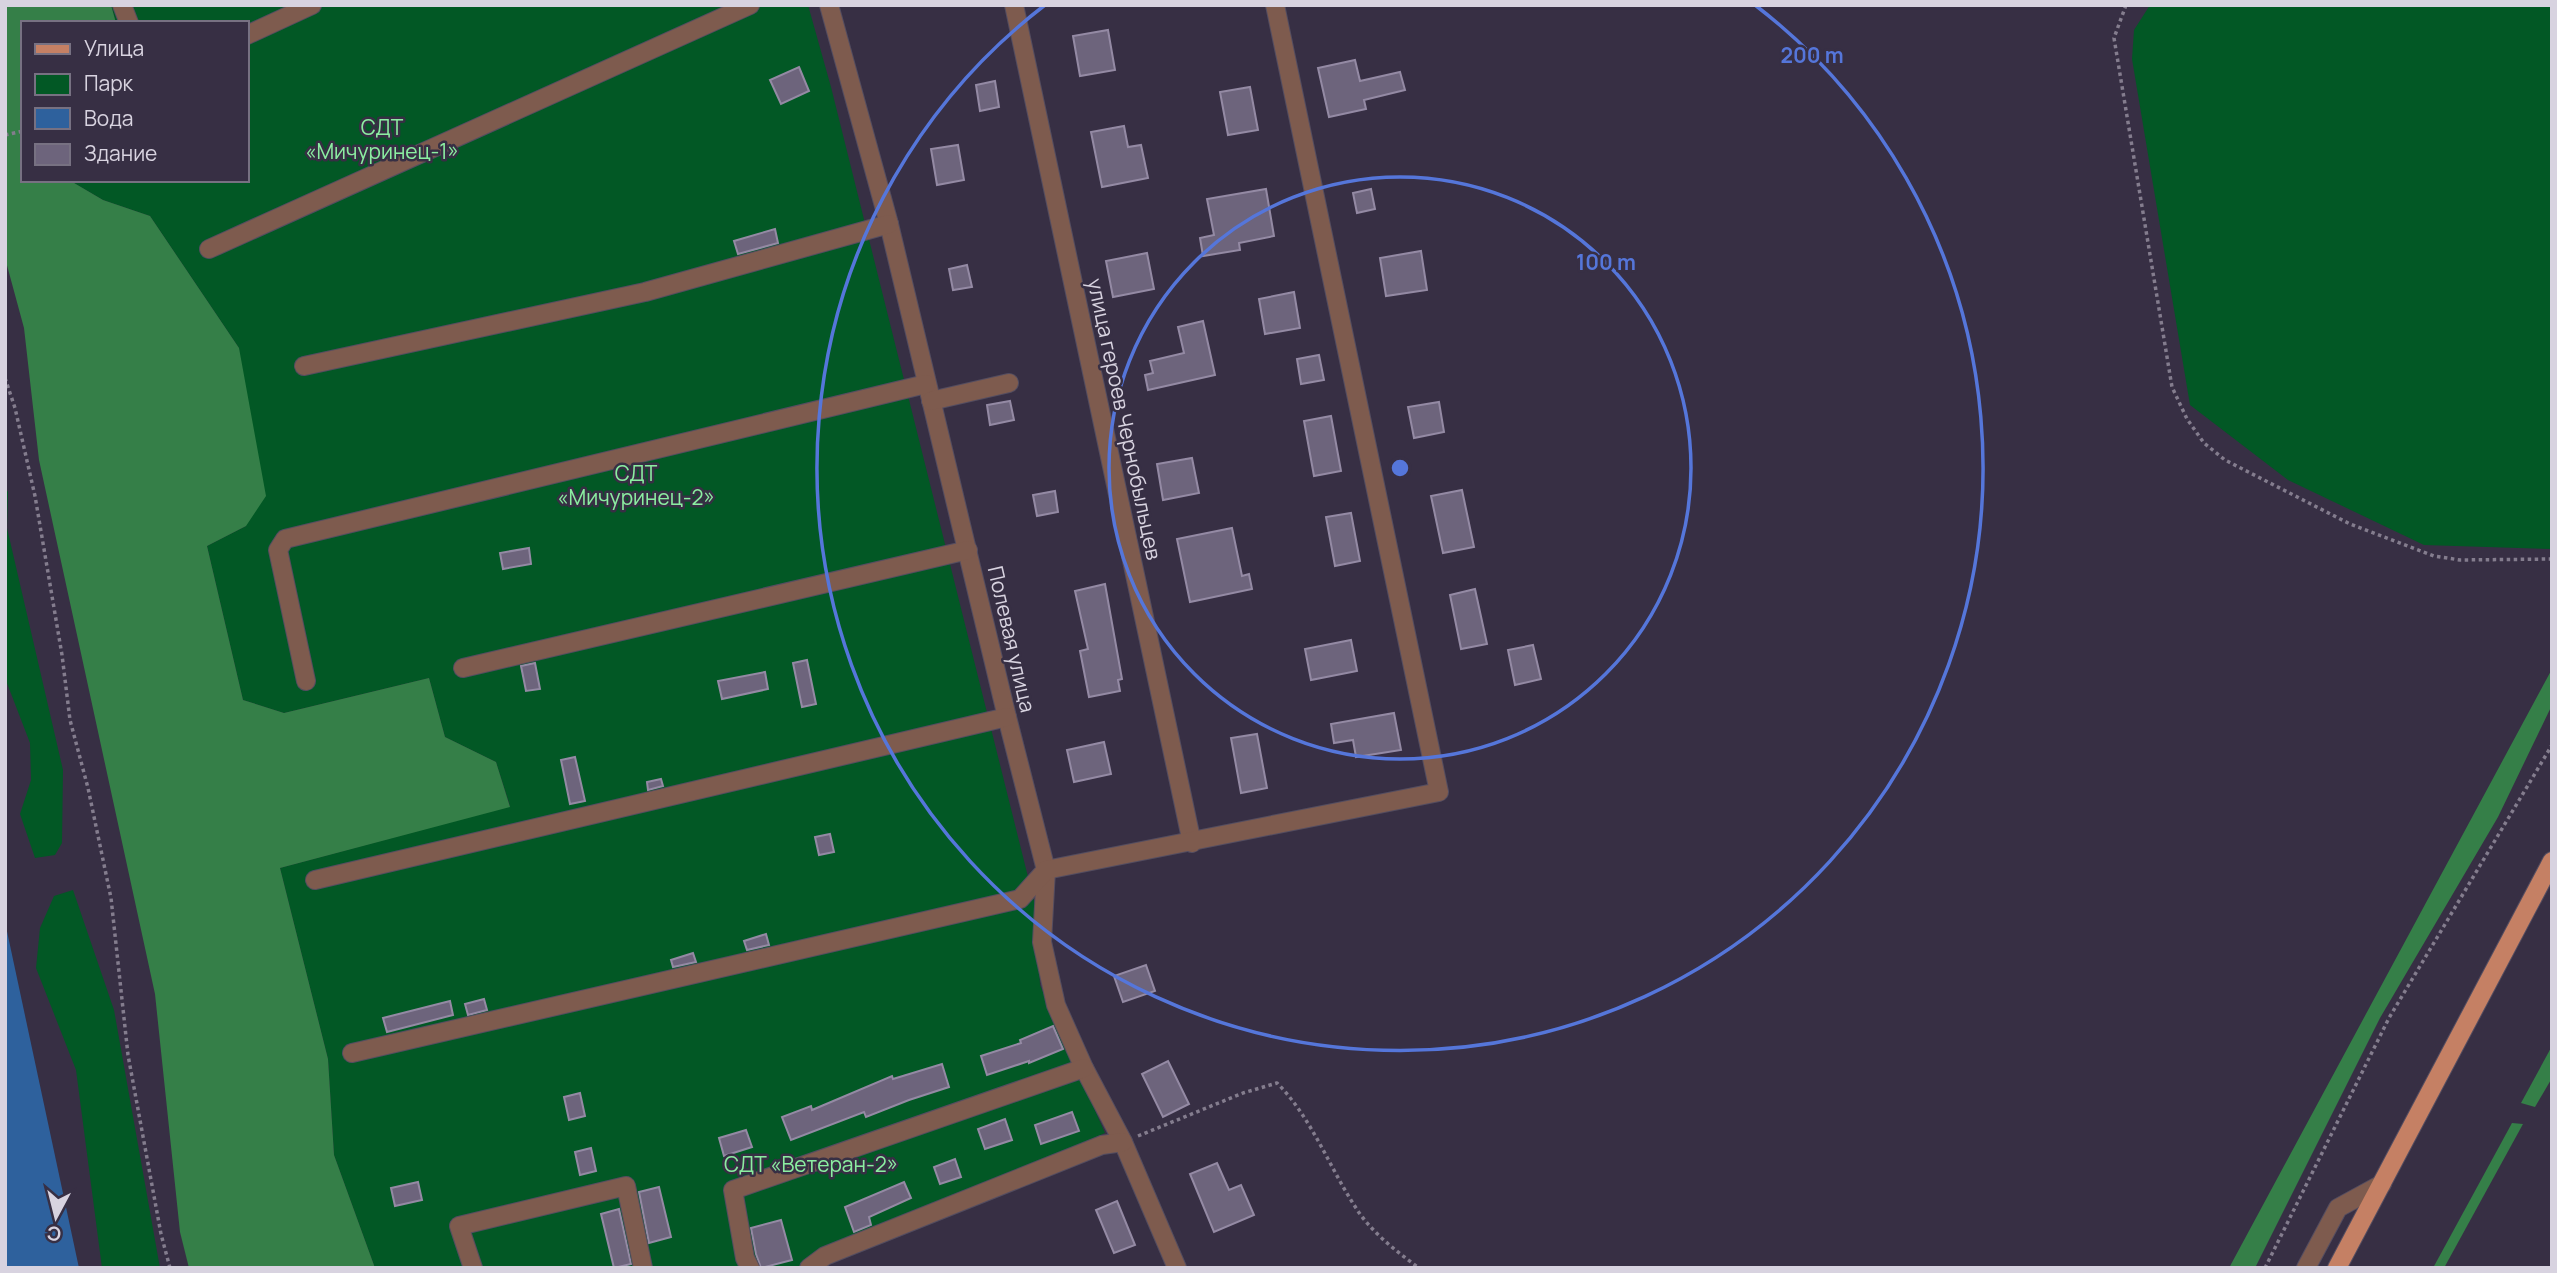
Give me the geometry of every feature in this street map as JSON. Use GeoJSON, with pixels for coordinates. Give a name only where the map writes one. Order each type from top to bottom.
{"type":"FeatureCollection","features":[{"type":"Feature","properties":{"kind":"main road"},"geometry":{"type":"LineString","coordinates":[[2337,1268],[2552,861]]}},
{"type":"Feature","properties":{"kind":"street"},"geometry":{"type":"LineString","coordinates":[[248,35],[312,5]]}},
{"type":"Feature","properties":{"kind":"street"},"geometry":{"type":"LineString","coordinates":[[209,249],[750,5]]}},
{"type":"Feature","properties":{"kind":"street","name":"Полевая улица"},"geometry":{"type":"LineString","coordinates":[[829,5],[889,224],[1046,870],[1042,942],[1056,1005],[1084,1068],[1123,1142],[1177,1268]]}},
{"type":"Feature","properties":{"kind":"street","name":"улица героев Чернобыльцев"},"geometry":{"type":"LineString","coordinates":[[1014,5],[1192,842]]}},
{"type":"Feature","properties":{"kind":"street"},"geometry":{"type":"LineString","coordinates":[[352,1054],[1020,899],[1046,870],[1439,792],[1275,5]]}},
{"type":"Feature","properties":{"kind":"street"},"geometry":{"type":"LineString","coordinates":[[304,366],[645,292],[889,224]]}},
{"type":"Feature","properties":{"kind":"street"},"geometry":{"type":"LineString","coordinates":[[306,681],[278,550],[285,539],[928,392],[1009,383]]}},
{"type":"Feature","properties":{"kind":"street"},"geometry":{"type":"LineString","coordinates":[[463,668],[968,550]]}},
{"type":"Feature","properties":{"kind":"street"},"geometry":{"type":"LineString","coordinates":[[315,880],[1007,718]]}},
{"type":"Feature","properties":{"kind":"street"},"geometry":{"type":"LineString","coordinates":[[750,1268],[745,1258],[733,1190],[1084,1068]]}},
{"type":"Feature","properties":{"kind":"street"},"geometry":{"type":"LineString","coordinates":[[809,1268],[825,1256],[1102,1145],[1123,1142]]}},
{"type":"Feature","properties":{"kind":"street"},"geometry":{"type":"LineString","coordinates":[[2306,1268],[2338,1208],[2382,1184]]}},
{"type":"Feature","properties":{"kind":"street"},"geometry":{"type":"LineString","coordinates":[[473,1268],[459,1226],[626,1185],[643,1268]]}},
{"type":"Feature","properties":{"kind":"path"},"geometry":{"type":"LineString","coordinates":[[2126,5],[2114,38],[2172,387],[2204,443],[2225,460],[2350,524],[2434,556],[2460,559],[2552,559]]}},
{"type":"Feature","properties":{"kind":"path"},"geometry":{"type":"LineString","coordinates":[[5,378],[15,408],[35,496],[70,720],[89,788],[111,898],[128,1055],[161,1234],[170,1268]]}},
{"type":"Feature","properties":{"kind":"path"},"geometry":{"type":"LineString","coordinates":[[2265,1268],[2389,1018],[2552,745]]}},
{"type":"Feature","properties":{"kind":"path"},"geometry":{"type":"LineString","coordinates":[[1123,1142],[1243,1093],[1277,1083],[1293,1099],[1357,1210],[1391,1247],[1419,1268]]}},
{"type":"Feature","properties":{"kind":"green space"},"geometry":{"type":"Polygon","coordinates":[[[5,5],[111,5],[115,21],[21,21],[21,182],[72,182],[103,200],[150,216],[239,348],[266,496],[246,526],[207,546],[243,700],[284,713],[429,678],[445,737],[496,762],[510,807],[280,868],[328,1059],[334,1155],[375,1268],[189,1268],[180,1232],[155,994],[39,460],[24,328],[5,258],[5,5]]]}},
{"type":"Feature","properties":{"kind":"green space","name":"СДТ «Мичуринец-2»"},"geometry":{"type":"Polygon","coordinates":[[[111,5],[808,5],[831,87],[1037,913],[1040,985],[1105,1133],[800,1268],[375,1268],[334,1155],[328,1059],[280,868],[510,806],[496,762],[445,737],[429,678],[284,713],[243,700],[207,546],[246,526],[239,348],[150,216],[103,200],[72,182],[248,182],[248,21],[115,21],[111,5]]]}},
{"type":"Feature","properties":{"kind":"green space"},"geometry":{"type":"Polygon","coordinates":[[[2150,5],[2552,5],[2552,549],[2424,545],[2288,480],[2190,405],[2132,59],[2134,30],[2150,5]]]}},
{"type":"Feature","properties":{"kind":"green space"},"geometry":{"type":"Polygon","coordinates":[[[5,487],[8,492],[7,528],[63,770],[62,843],[55,855],[35,858],[20,814],[31,780],[30,743],[5,678],[5,487]]]}},
{"type":"Feature","properties":{"kind":"green space"},"geometry":{"type":"Polygon","coordinates":[[[2552,669],[2552,705],[2498,817],[2380,1018],[2255,1268],[2229,1268],[2552,669]]]}},
{"type":"Feature","properties":{"kind":"green space"},"geometry":{"type":"Polygon","coordinates":[[[73,890],[114,1010],[160,1268],[102,1268],[76,1070],[36,968],[40,928],[54,896],[73,890]]]}},
{"type":"Feature","properties":{"kind":"green space"},"geometry":{"type":"Polygon","coordinates":[[[2552,1046],[2552,1078],[2535,1107],[2521,1103],[2552,1046]]]}},
{"type":"Feature","properties":{"kind":"green space"},"geometry":{"type":"Polygon","coordinates":[[[2512,1123],[2523,1124],[2444,1268],[2433,1268],[2512,1123]]]}},
{"type":"Feature","properties":{"kind":"water"},"geometry":{"type":"Polygon","coordinates":[[[5,922],[79,1268],[5,1268],[5,922]]]}},
{"type":"Feature","properties":{"kind":"building"},"geometry":{"type":"Polygon","coordinates":[[[1108,30],[1115,70],[1080,76],[1073,36],[1108,30]]]}},
{"type":"Feature","properties":{"kind":"building"},"geometry":{"type":"Polygon","coordinates":[[[1355,60],[1360,81],[1400,72],[1405,90],[1364,100],[1366,109],[1329,117],[1318,68],[1355,60]]]}},
{"type":"Feature","properties":{"kind":"building"},"geometry":{"type":"Polygon","coordinates":[[[799,67],[809,91],[781,104],[770,80],[799,67]]]}},
{"type":"Feature","properties":{"kind":"building"},"geometry":{"type":"Polygon","coordinates":[[[995,81],[999,107],[980,111],[976,85],[995,81]]]}},
{"type":"Feature","properties":{"kind":"building"},"geometry":{"type":"Polygon","coordinates":[[[1250,87],[1258,130],[1228,135],[1220,92],[1250,87]]]}},
{"type":"Feature","properties":{"kind":"building"},"geometry":{"type":"Polygon","coordinates":[[[1124,126],[1128,147],[1141,145],[1148,178],[1102,187],[1091,132],[1124,126]]]}},
{"type":"Feature","properties":{"kind":"building"},"geometry":{"type":"Polygon","coordinates":[[[958,145],[964,180],[937,185],[931,149],[958,145]]]}},
{"type":"Feature","properties":{"kind":"building"},"geometry":{"type":"Polygon","coordinates":[[[1266,189],[1274,236],[1239,243],[1240,250],[1203,256],[1200,238],[1214,235],[1207,199],[1266,189]]]}},
{"type":"Feature","properties":{"kind":"building"},"geometry":{"type":"Polygon","coordinates":[[[1371,189],[1375,209],[1357,213],[1353,193],[1371,189]]]}},
{"type":"Feature","properties":{"kind":"building"},"geometry":{"type":"Polygon","coordinates":[[[775,229],[778,243],[738,254],[734,241],[775,229]]]}},
{"type":"Feature","properties":{"kind":"building"},"geometry":{"type":"Polygon","coordinates":[[[1421,251],[1427,290],[1386,296],[1380,258],[1421,251]]]}},
{"type":"Feature","properties":{"kind":"building"},"geometry":{"type":"Polygon","coordinates":[[[1147,253],[1154,289],[1113,297],[1106,261],[1147,253]]]}},
{"type":"Feature","properties":{"kind":"building"},"geometry":{"type":"Polygon","coordinates":[[[967,265],[972,287],[953,290],[949,269],[967,265]]]}},
{"type":"Feature","properties":{"kind":"building"},"geometry":{"type":"Polygon","coordinates":[[[1294,292],[1300,328],[1265,334],[1259,299],[1294,292]]]}},
{"type":"Feature","properties":{"kind":"building"},"geometry":{"type":"Polygon","coordinates":[[[1203,321],[1215,375],[1148,390],[1145,375],[1153,373],[1150,361],[1184,353],[1178,327],[1203,321]]]}},
{"type":"Feature","properties":{"kind":"building"},"geometry":{"type":"Polygon","coordinates":[[[1319,355],[1324,380],[1301,384],[1297,359],[1319,355]]]}},
{"type":"Feature","properties":{"kind":"building"},"geometry":{"type":"Polygon","coordinates":[[[1010,401],[1014,420],[990,425],[987,405],[1010,401]]]}},
{"type":"Feature","properties":{"kind":"building"},"geometry":{"type":"Polygon","coordinates":[[[1439,402],[1444,432],[1414,438],[1408,407],[1439,402]]]}},
{"type":"Feature","properties":{"kind":"building"},"geometry":{"type":"Polygon","coordinates":[[[1331,416],[1341,471],[1314,476],[1304,421],[1331,416]]]}},
{"type":"Feature","properties":{"kind":"building"},"geometry":{"type":"Polygon","coordinates":[[[1192,458],[1199,493],[1163,500],[1157,464],[1192,458]]]}},
{"type":"Feature","properties":{"kind":"building"},"geometry":{"type":"Polygon","coordinates":[[[1462,490],[1474,547],[1443,553],[1431,496],[1462,490]]]}},
{"type":"Feature","properties":{"kind":"building"},"geometry":{"type":"Polygon","coordinates":[[[1055,491],[1058,512],[1037,516],[1033,495],[1055,491]]]}},
{"type":"Feature","properties":{"kind":"building"},"geometry":{"type":"Polygon","coordinates":[[[1351,513],[1360,561],[1335,566],[1326,517],[1351,513]]]}},
{"type":"Feature","properties":{"kind":"building"},"geometry":{"type":"Polygon","coordinates":[[[1232,528],[1242,576],[1249,574],[1252,589],[1190,602],[1177,539],[1232,528]]]}},
{"type":"Feature","properties":{"kind":"building"},"geometry":{"type":"Polygon","coordinates":[[[529,548],[531,564],[503,569],[500,553],[529,548]]]}},
{"type":"Feature","properties":{"kind":"building"},"geometry":{"type":"Polygon","coordinates":[[[1105,584],[1122,679],[1118,680],[1120,691],[1089,697],[1080,651],[1088,649],[1075,591],[1105,584]]]}},
{"type":"Feature","properties":{"kind":"building"},"geometry":{"type":"Polygon","coordinates":[[[1475,589],[1487,644],[1461,649],[1450,595],[1475,589]]]}},
{"type":"Feature","properties":{"kind":"building"},"geometry":{"type":"Polygon","coordinates":[[[1351,640],[1357,671],[1311,680],[1305,649],[1351,640]]]}},
{"type":"Feature","properties":{"kind":"building"},"geometry":{"type":"Polygon","coordinates":[[[1533,645],[1541,679],[1515,685],[1508,650],[1533,645]]]}},
{"type":"Feature","properties":{"kind":"building"},"geometry":{"type":"Polygon","coordinates":[[[807,660],[816,704],[802,707],[793,663],[807,660]]]}},
{"type":"Feature","properties":{"kind":"building"},"geometry":{"type":"Polygon","coordinates":[[[535,663],[540,689],[526,691],[521,666],[535,663]]]}},
{"type":"Feature","properties":{"kind":"building"},"geometry":{"type":"Polygon","coordinates":[[[765,672],[768,689],[722,699],[718,681],[765,672]]]}},
{"type":"Feature","properties":{"kind":"building"},"geometry":{"type":"Polygon","coordinates":[[[1394,713],[1401,750],[1356,757],[1353,740],[1334,743],[1331,724],[1394,713]]]}},
{"type":"Feature","properties":{"kind":"building"},"geometry":{"type":"Polygon","coordinates":[[[1257,734],[1267,788],[1241,793],[1231,738],[1257,734]]]}},
{"type":"Feature","properties":{"kind":"building"},"geometry":{"type":"Polygon","coordinates":[[[1104,742],[1111,774],[1074,782],[1067,750],[1104,742]]]}},
{"type":"Feature","properties":{"kind":"building"},"geometry":{"type":"Polygon","coordinates":[[[575,757],[585,801],[570,804],[561,760],[575,757]]]}},
{"type":"Feature","properties":{"kind":"building"},"geometry":{"type":"Polygon","coordinates":[[[661,779],[663,786],[648,790],[647,782],[661,779]]]}},
{"type":"Feature","properties":{"kind":"building"},"geometry":{"type":"Polygon","coordinates":[[[830,834],[834,852],[819,855],[815,837],[830,834]]]}},
{"type":"Feature","properties":{"kind":"building"},"geometry":{"type":"Polygon","coordinates":[[[766,934],[769,945],[747,950],[744,941],[766,934]]]}},
{"type":"Feature","properties":{"kind":"building"},"geometry":{"type":"Polygon","coordinates":[[[693,953],[696,962],[673,967],[671,960],[693,953]]]}},
{"type":"Feature","properties":{"kind":"building"},"geometry":{"type":"Polygon","coordinates":[[[1146,965],[1155,991],[1123,1002],[1114,976],[1146,965]]]}},
{"type":"Feature","properties":{"kind":"building"},"geometry":{"type":"Polygon","coordinates":[[[484,999],[487,1010],[468,1015],[465,1004],[484,999]]]}},
{"type":"Feature","properties":{"kind":"building"},"geometry":{"type":"Polygon","coordinates":[[[450,1001],[453,1015],[387,1032],[383,1018],[450,1001]]]}},
{"type":"Feature","properties":{"kind":"building"},"geometry":{"type":"Polygon","coordinates":[[[1053,1026],[1063,1049],[1029,1063],[987,1075],[981,1056],[1021,1043],[1020,1040],[1053,1026]]]}},
{"type":"Feature","properties":{"kind":"building"},"geometry":{"type":"Polygon","coordinates":[[[1168,1061],[1189,1104],[1163,1117],[1142,1074],[1168,1061]]]}},
{"type":"Feature","properties":{"kind":"building"},"geometry":{"type":"Polygon","coordinates":[[[942,1064],[949,1087],[866,1117],[864,1112],[791,1140],[782,1117],[811,1106],[812,1110],[892,1076],[893,1079],[942,1064]]]}},
{"type":"Feature","properties":{"kind":"building"},"geometry":{"type":"Polygon","coordinates":[[[580,1093],[585,1116],[569,1120],[564,1097],[580,1093]]]}},
{"type":"Feature","properties":{"kind":"building"},"geometry":{"type":"Polygon","coordinates":[[[1072,1112],[1079,1131],[1041,1144],[1035,1125],[1072,1112]]]}},
{"type":"Feature","properties":{"kind":"building"},"geometry":{"type":"Polygon","coordinates":[[[1005,1119],[1012,1140],[985,1149],[978,1129],[1005,1119]]]}},
{"type":"Feature","properties":{"kind":"building"},"geometry":{"type":"Polygon","coordinates":[[[746,1130],[752,1147],[724,1156],[719,1138],[746,1130]]]}},
{"type":"Feature","properties":{"kind":"building"},"geometry":{"type":"Polygon","coordinates":[[[591,1148],[596,1171],[580,1175],[575,1152],[591,1148]]]}},
{"type":"Feature","properties":{"kind":"building"},"geometry":{"type":"Polygon","coordinates":[[[955,1159],[961,1177],[940,1184],[934,1167],[955,1159]]]}},
{"type":"Feature","properties":{"kind":"building"},"geometry":{"type":"Polygon","coordinates":[[[1217,1163],[1229,1190],[1241,1185],[1254,1215],[1214,1232],[1190,1174],[1217,1163]]]}},
{"type":"Feature","properties":{"kind":"building"},"geometry":{"type":"Polygon","coordinates":[[[418,1182],[422,1200],[395,1206],[391,1188],[418,1182]]]}},
{"type":"Feature","properties":{"kind":"building"},"geometry":{"type":"Polygon","coordinates":[[[904,1182],[911,1198],[869,1217],[871,1225],[854,1232],[845,1207],[904,1182]]]}},
{"type":"Feature","properties":{"kind":"building"},"geometry":{"type":"Polygon","coordinates":[[[659,1187],[671,1237],[649,1243],[639,1192],[659,1187]]]}},
{"type":"Feature","properties":{"kind":"building"},"geometry":{"type":"Polygon","coordinates":[[[1117,1201],[1135,1245],[1114,1253],[1096,1210],[1117,1201]]]}},
{"type":"Feature","properties":{"kind":"building"},"geometry":{"type":"Polygon","coordinates":[[[619,1209],[631,1264],[614,1268],[601,1214],[619,1209]]]}},
{"type":"Feature","properties":{"kind":"building"},"geometry":{"type":"Polygon","coordinates":[[[781,1220],[792,1260],[761,1268],[751,1228],[781,1220]]]}},
{"type":"Feature","properties":{"kind":"park label","name":"СДТ «Мичуринец-1»"},"geometry":{"type":"Point","coordinates":[382,139]}},
{"type":"Feature","properties":{"kind":"park label","name":"СДТ «Ветеран-2»"},"geometry":{"type":"Point","coordinates":[811,1164]}}]}
